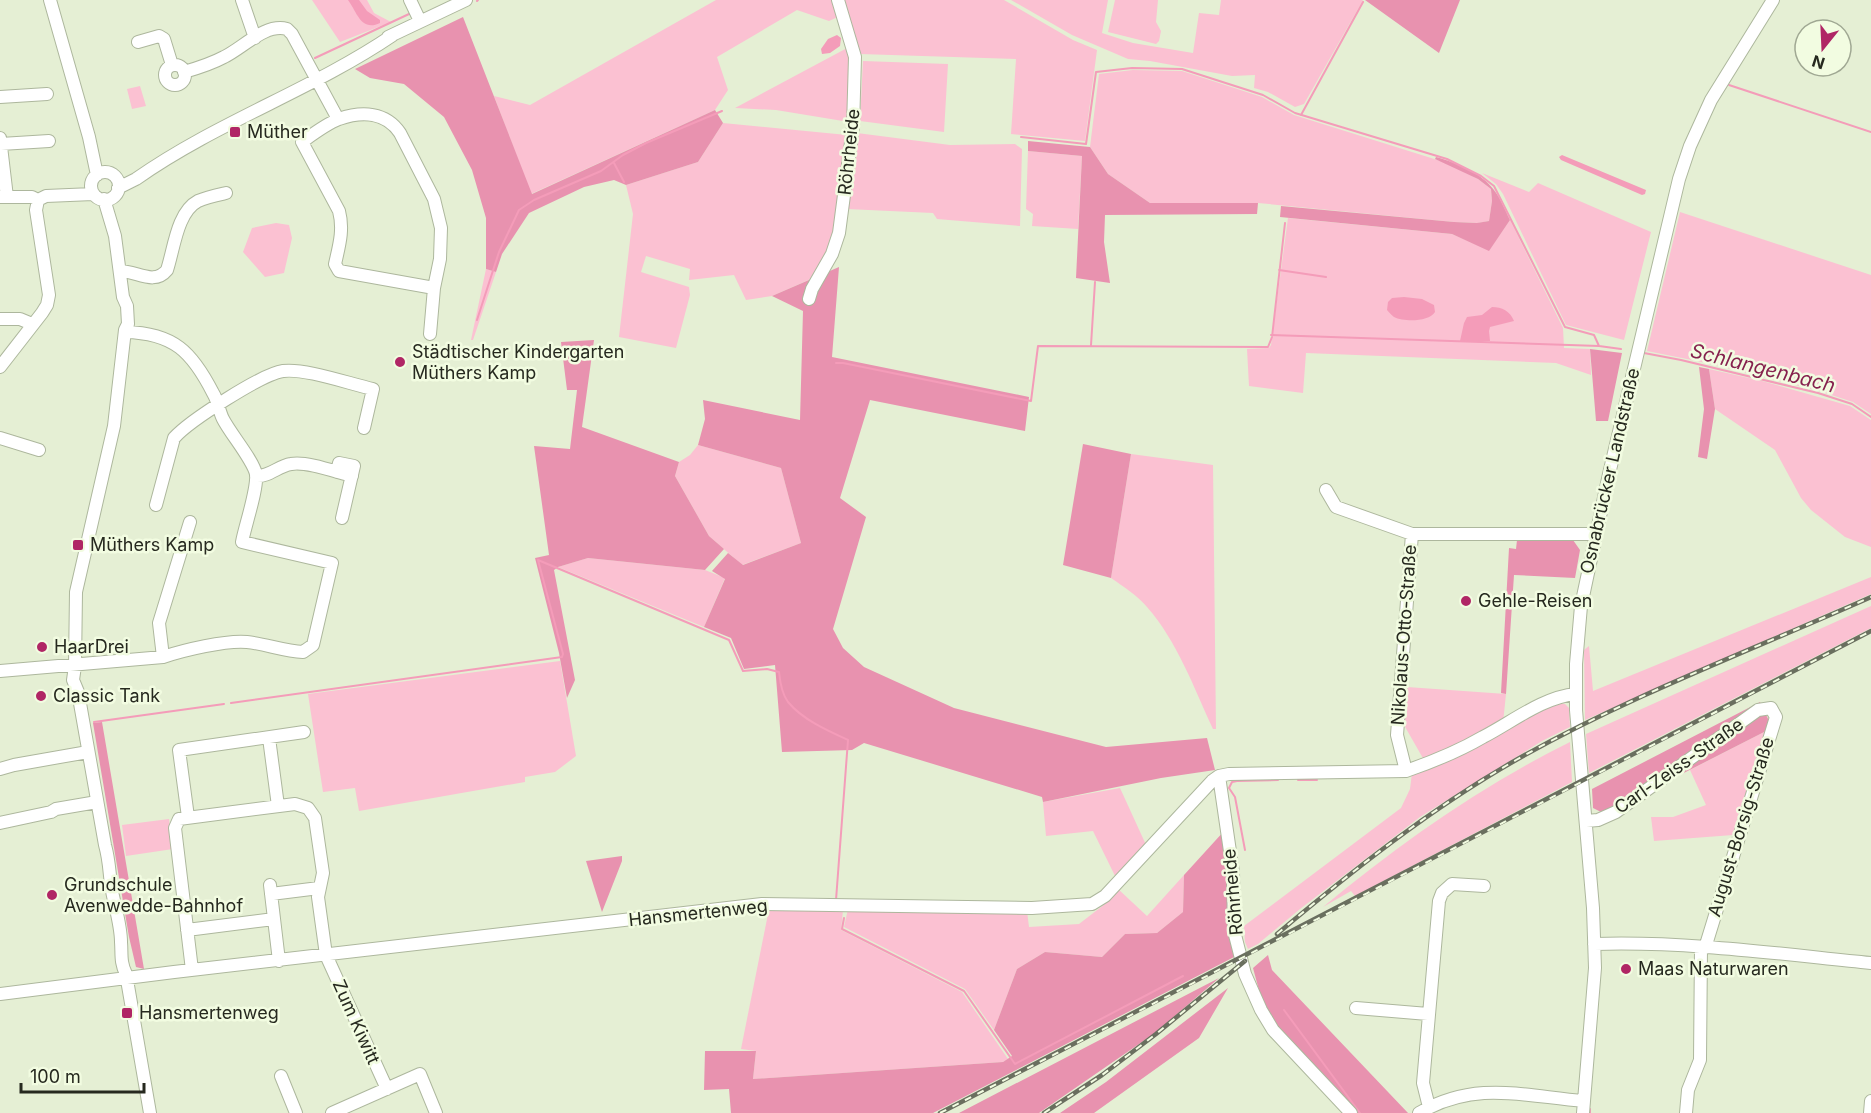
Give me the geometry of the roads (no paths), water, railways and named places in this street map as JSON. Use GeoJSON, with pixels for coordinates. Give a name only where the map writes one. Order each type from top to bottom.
{"type":"FeatureCollection","features":[{"type":"Feature","properties":{"kind":"street"},"geometry":{"type":"LineString","coordinates":[[50,0],[89,137],[99,152],[115,236],[123,297],[121,307],[125,331],[114,426],[76,592],[73,680],[78,692],[105,845],[105,867],[111,883],[122,942],[120,953],[122,967],[126,976],[150,1113]]}},
{"type":"Feature","properties":{"kind":"street"},"geometry":{"type":"LineString","coordinates":[[242,0],[255,38]]}},
{"type":"Feature","properties":{"kind":"street"},"geometry":{"type":"LineString","coordinates":[[410,0],[420,21]]}},
{"type":"Feature","properties":{"kind":"street"},"geometry":{"type":"LineString","coordinates":[[38,200],[46,196],[105,186],[151,169],[251,111],[289,94],[314,75],[366,53],[393,35],[465,0]]}},
{"type":"Feature","properties":{"kind":"street","name":"Röhrheide"},"geometry":{"type":"LineString","coordinates":[[809,299],[812,288],[832,254],[839,233],[853,127],[855,57],[838,0]]}},
{"type":"Feature","properties":{"kind":"street","name":"Osnabrücker Landstraße"},"geometry":{"type":"LineString","coordinates":[[1583,1107],[1593,1002],[1594,944],[1576,694],[1581,606],[1595,534],[1679,179],[1690,146],[1711,100],[1773,0]]}},
{"type":"Feature","properties":{"kind":"street"},"geometry":{"type":"LineString","coordinates":[[184,72],[228,56],[274,28],[287,30],[292,34],[338,119]]}},
{"type":"Feature","properties":{"kind":"street"},"geometry":{"type":"LineString","coordinates":[[138,42],[159,36],[164,39],[172,65]]}},
{"type":"Feature","properties":{"kind":"street"},"geometry":{"type":"LineString","coordinates":[[172,65],[179,66],[184,72],[185,77],[182,83],[169,84],[165,75],[167,69],[172,65]]}},
{"type":"Feature","properties":{"kind":"street"},"geometry":{"type":"LineString","coordinates":[[0,97],[47,94]]}},
{"type":"Feature","properties":{"kind":"street"},"geometry":{"type":"LineString","coordinates":[[430,334],[442,237],[440,220],[434,199],[400,133],[390,121],[378,116],[356,116],[338,119],[302,142],[339,211],[342,235],[336,268],[339,271],[372,278],[434,288]]}},
{"type":"Feature","properties":{"kind":"street"},"geometry":{"type":"LineString","coordinates":[[0,138],[3,197],[32,197],[38,200]]}},
{"type":"Feature","properties":{"kind":"street"},"geometry":{"type":"LineString","coordinates":[[1,144],[49,141]]}},
{"type":"Feature","properties":{"kind":"street"},"geometry":{"type":"LineString","coordinates":[[120,271],[128,271],[152,279],[164,274],[180,225],[189,209],[199,200],[226,193]]}},
{"type":"Feature","properties":{"kind":"street"},"geometry":{"type":"LineString","coordinates":[[0,367],[47,305],[50,295],[36,210],[38,200]]}},
{"type":"Feature","properties":{"kind":"street"},"geometry":{"type":"LineString","coordinates":[[0,319],[20,319],[32,324]]}},
{"type":"Feature","properties":{"kind":"street"},"geometry":{"type":"LineString","coordinates":[[0,671],[163,657],[186,649],[246,642],[286,651],[303,652],[313,645],[332,563],[242,542],[256,476],[223,419],[214,394],[187,352],[177,344],[148,334],[125,331]]}},
{"type":"Feature","properties":{"kind":"street"},"geometry":{"type":"LineString","coordinates":[[156,505],[174,438],[181,430],[218,405],[272,374],[283,371],[299,372],[373,389],[364,428]]}},
{"type":"Feature","properties":{"kind":"street"},"geometry":{"type":"LineString","coordinates":[[0,438],[39,450]]}},
{"type":"Feature","properties":{"kind":"street"},"geometry":{"type":"LineString","coordinates":[[256,476],[264,477],[291,464],[302,464],[352,476],[342,518]]}},
{"type":"Feature","properties":{"kind":"street","name":"Nikolaus-Otto-Straße"},"geometry":{"type":"LineString","coordinates":[[1326,490],[1336,507],[1412,534],[1595,534]]}},
{"type":"Feature","properties":{"kind":"street"},"geometry":{"type":"LineString","coordinates":[[163,657],[159,623],[190,522]]}},
{"type":"Feature","properties":{"kind":"street","name":"Nikolaus-Otto-Straße"},"geometry":{"type":"LineString","coordinates":[[1406,771],[1397,735],[1412,534]]}},
{"type":"Feature","properties":{"kind":"street"},"geometry":{"type":"LineString","coordinates":[[1219,776],[1406,771],[1430,763],[1480,739],[1538,707],[1576,694]]}},
{"type":"Feature","properties":{"kind":"street","name":"Carl-Zeiss-Straße"},"geometry":{"type":"LineString","coordinates":[[1586,821],[1598,820],[1616,812],[1758,710],[1771,708]]}},
{"type":"Feature","properties":{"kind":"street","name":"August-Borsig-Straße"},"geometry":{"type":"LineString","coordinates":[[1686,1113],[1688,1090],[1700,1060],[1703,948],[1776,717],[1771,708]]}},
{"type":"Feature","properties":{"kind":"street"},"geometry":{"type":"LineString","coordinates":[[192,970],[175,828],[179,819],[188,817],[178,750],[304,732]]}},
{"type":"Feature","properties":{"kind":"street"},"geometry":{"type":"LineString","coordinates":[[269,738],[278,806]]}},
{"type":"Feature","properties":{"kind":"street"},"geometry":{"type":"LineString","coordinates":[[0,769],[88,752]]}},
{"type":"Feature","properties":{"kind":"street","name":"Röhrheide"},"geometry":{"type":"LineString","coordinates":[[1219,776],[1233,872],[1234,931],[1245,974],[1273,1030],[1352,1113]]}},
{"type":"Feature","properties":{"kind":"street","name":"Hansmertenweg"},"geometry":{"type":"LineString","coordinates":[[0,994],[126,976],[279,961],[762,904],[1032,908],[1092,904],[1105,896],[1219,776]]}},
{"type":"Feature","properties":{"kind":"street"},"geometry":{"type":"LineString","coordinates":[[0,823],[56,809],[97,802]]}},
{"type":"Feature","properties":{"kind":"street","name":"Zum Kiwitt"},"geometry":{"type":"LineString","coordinates":[[188,817],[295,804],[308,808],[315,818],[323,873],[318,897],[326,955],[387,1089]]}},
{"type":"Feature","properties":{"kind":"street"},"geometry":{"type":"LineString","coordinates":[[1484,886],[1452,884],[1442,893],[1439,901],[1423,1083],[1424,1110],[1454,1097],[1476,1092],[1500,1092],[1583,1107]]}},
{"type":"Feature","properties":{"kind":"street"},"geometry":{"type":"LineString","coordinates":[[279,961],[270,890],[319,888]]}},
{"type":"Feature","properties":{"kind":"street"},"geometry":{"type":"LineString","coordinates":[[187,930],[273,919]]}},
{"type":"Feature","properties":{"kind":"street"},"geometry":{"type":"LineString","coordinates":[[1594,944],[1619,943],[1703,948],[1871,963]]}},
{"type":"Feature","properties":{"kind":"street"},"geometry":{"type":"LineString","coordinates":[[1356,1008],[1428,1014]]}},
{"type":"Feature","properties":{"kind":"street"},"geometry":{"type":"LineString","coordinates":[[332,1113],[420,1074],[436,1113]]}},
{"type":"Feature","properties":{"kind":"street"},"geometry":{"type":"LineString","coordinates":[[280,1076],[296,1113]]}},
{"type":"Feature","properties":{"kind":"street"},"geometry":{"type":"LineString","coordinates":[[1870,1113],[1871,1101]]}},
{"type":"Feature","properties":{"kind":"waterway"},"geometry":{"type":"LineString","coordinates":[[1301,115],[1363,2]]}},
{"type":"Feature","properties":{"kind":"waterway"},"geometry":{"type":"LineString","coordinates":[[315,58],[409,14]]}},
{"type":"Feature","properties":{"kind":"waterway"},"geometry":{"type":"LineString","coordinates":[[1021,137],[1086,144],[1096,72],[1132,68],[1182,69],[1263,95],[1295,113],[1447,159],[1481,176],[1494,186],[1565,327],[1594,335],[1599,346]]}},
{"type":"Feature","properties":{"kind":"waterway","name":"Schlangenbach"},"geometry":{"type":"LineString","coordinates":[[1729,85],[1871,132]]}},
{"type":"Feature","properties":{"kind":"waterway"},"geometry":{"type":"LineString","coordinates":[[477,320],[499,252],[519,210],[534,200],[601,171],[623,155],[646,143],[722,111]]}},
{"type":"Feature","properties":{"kind":"waterway"},"geometry":{"type":"LineString","coordinates":[[614,163],[624,182]]}},
{"type":"Feature","properties":{"kind":"waterway"},"geometry":{"type":"LineString","coordinates":[[836,363],[1031,401],[1038,346],[1268,347],[1272,337],[1285,223]]}},
{"type":"Feature","properties":{"kind":"waterway"},"geometry":{"type":"LineString","coordinates":[[1279,270],[1326,277]]}},
{"type":"Feature","properties":{"kind":"waterway"},"geometry":{"type":"LineString","coordinates":[[1091,345],[1095,282]]}},
{"type":"Feature","properties":{"kind":"waterway"},"geometry":{"type":"LineString","coordinates":[[1271,335],[1599,346],[1621,349]]}},
{"type":"Feature","properties":{"kind":"waterway","name":"Schlangenbach"},"geometry":{"type":"LineString","coordinates":[[1644,353],[1818,393],[1852,404],[1871,417]]}},
{"type":"Feature","properties":{"kind":"waterway"},"geometry":{"type":"LineString","coordinates":[[538,560],[729,640],[743,671],[767,669],[779,672],[784,695],[794,708],[816,724],[848,740],[836,900]]}},
{"type":"Feature","properties":{"kind":"waterway"},"geometry":{"type":"LineString","coordinates":[[231,703],[562,657],[538,560]]}},
{"type":"Feature","properties":{"kind":"waterway"},"geometry":{"type":"LineString","coordinates":[[94,722],[224,704]]}},
{"type":"Feature","properties":{"kind":"waterway"},"geometry":{"type":"LineString","coordinates":[[1245,850],[1235,797],[1229,788],[1232,782],[1237,781],[1278,780]]}},
{"type":"Feature","properties":{"kind":"waterway"},"geometry":{"type":"LineString","coordinates":[[1298,780],[1317,780]]}},
{"type":"Feature","properties":{"kind":"waterway"},"geometry":{"type":"LineString","coordinates":[[844,918],[842,929],[964,991],[1015,1064],[1183,976]]}},
{"type":"Feature","properties":{"kind":"waterway"},"geometry":{"type":"LineString","coordinates":[[1284,1010],[1360,1113]]}},
{"type":"Feature","properties":{"kind":"railway"},"geometry":{"type":"LineString","coordinates":[[1277,934],[1422,820],[1516,760],[1647,694],[1871,597]]}},
{"type":"Feature","properties":{"kind":"railway"},"geometry":{"type":"LineString","coordinates":[[940,1113],[1871,631]]}},
{"type":"Feature","properties":{"kind":"railway"},"geometry":{"type":"LineString","coordinates":[[1044,1113],[1102,1075],[1245,961]]}},
{"type":"Feature","properties":{"kind":"place","name":"Müther"},"geometry":{"type":"Point","coordinates":[235,132]}},
{"type":"Feature","properties":{"kind":"place","name":"Städtischer Kindergarten Müthers Kamp"},"geometry":{"type":"Point","coordinates":[400,362]}},
{"type":"Feature","properties":{"kind":"place","name":"Müthers Kamp"},"geometry":{"type":"Point","coordinates":[78,545]}},
{"type":"Feature","properties":{"kind":"place","name":"Gehle-Reisen"},"geometry":{"type":"Point","coordinates":[1466,601]}},
{"type":"Feature","properties":{"kind":"place","name":"HaarDrei"},"geometry":{"type":"Point","coordinates":[42,647]}},
{"type":"Feature","properties":{"kind":"place","name":"Classic Tank"},"geometry":{"type":"Point","coordinates":[41,696]}},
{"type":"Feature","properties":{"kind":"place","name":"Grundschule Avenwedde-Bahnhof"},"geometry":{"type":"Point","coordinates":[52,895]}},
{"type":"Feature","properties":{"kind":"place","name":"Maas Naturwaren"},"geometry":{"type":"Point","coordinates":[1626,969]}},
{"type":"Feature","properties":{"kind":"place","name":"Hansmertenweg"},"geometry":{"type":"Point","coordinates":[127,1013]}}]}
